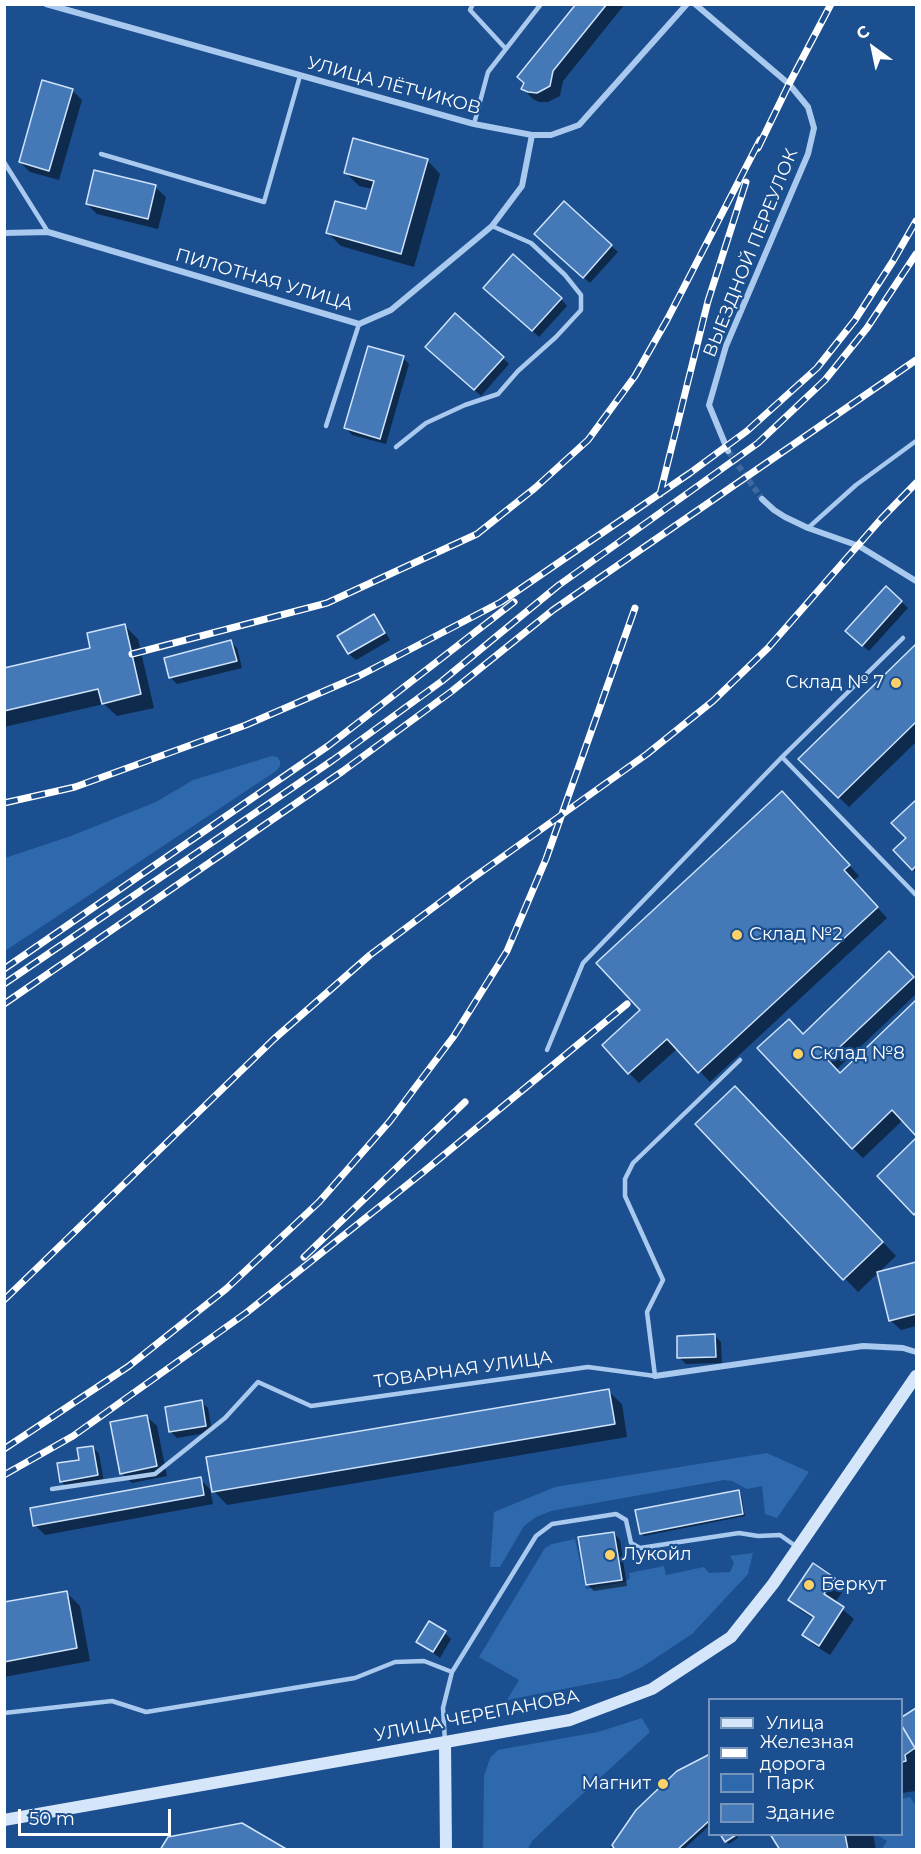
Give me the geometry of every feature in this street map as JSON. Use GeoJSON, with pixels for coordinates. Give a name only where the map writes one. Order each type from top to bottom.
{"type":"FeatureCollection","features":[{"type":"Feature","properties":{"kind":"main road","name":"УЛИЦА ЧЕРЕПАНОВА"},"geometry":{"type":"LineString","coordinates":[[4,1820],[570,1720],[652,1689],[731,1636],[799,1548],[916,1376]]}},
{"type":"Feature","properties":{"kind":"main road"},"geometry":{"type":"LineString","coordinates":[[445,1742],[446,1850]]}},
{"type":"Feature","properties":{"kind":"street","name":"УЛИЦА ЛЁТЧИКОВ"},"geometry":{"type":"LineString","coordinates":[[46,4],[474,124],[532,135],[551,135],[579,125],[687,4]]}},
{"type":"Feature","properties":{"kind":"street","name":"ВЫЕЗДНОЙ ПЕРЕУЛОК"},"geometry":{"type":"LineString","coordinates":[[695,4],[789,84],[808,107],[814,128],[808,154],[726,346],[709,405],[728,451]]}},
{"type":"Feature","properties":{"kind":"street","name":"ПИЛОТНАЯ УЛИЦА"},"geometry":{"type":"LineString","coordinates":[[4,233],[48,232],[359,324],[391,310],[492,226],[522,186],[532,135]]}},
{"type":"Feature","properties":{"kind":"street"},"geometry":{"type":"LineString","coordinates":[[762,499],[774,510],[808,528],[859,546],[916,581]]}},
{"type":"Feature","properties":{"kind":"street","name":"ТОВАРНАЯ УЛИЦА"},"geometry":{"type":"LineString","coordinates":[[655,1376],[863,1346],[903,1347],[916,1352]]}},
{"type":"Feature","properties":{"kind":"lane"},"geometry":{"type":"LineString","coordinates":[[473,4],[470,10],[506,49]]}},
{"type":"Feature","properties":{"kind":"lane"},"geometry":{"type":"LineString","coordinates":[[474,124],[488,72],[541,4]]}},
{"type":"Feature","properties":{"kind":"lane"},"geometry":{"type":"LineString","coordinates":[[101,154],[264,202],[300,76]]}},
{"type":"Feature","properties":{"kind":"lane"},"geometry":{"type":"LineString","coordinates":[[4,162],[48,232]]}},
{"type":"Feature","properties":{"kind":"lane"},"geometry":{"type":"LineString","coordinates":[[396,447],[426,423],[465,405],[498,394],[518,371],[582,310],[580,295],[565,275],[531,243],[492,226]]}},
{"type":"Feature","properties":{"kind":"lane"},"geometry":{"type":"LineString","coordinates":[[326,426],[359,324]]}},
{"type":"Feature","properties":{"kind":"lane"},"geometry":{"type":"LineString","coordinates":[[808,528],[856,485],[916,441]]}},
{"type":"Feature","properties":{"kind":"lane"},"geometry":{"type":"LineString","coordinates":[[547,1050],[583,963],[782,758],[903,638]]}},
{"type":"Feature","properties":{"kind":"lane"},"geometry":{"type":"LineString","coordinates":[[782,758],[916,895]]}},
{"type":"Feature","properties":{"kind":"lane"},"geometry":{"type":"LineString","coordinates":[[655,1376],[647,1312],[663,1280],[625,1196],[625,1179],[633,1163],[740,1060]]}},
{"type":"Feature","properties":{"kind":"lane","name":"ТОВАРНАЯ УЛИЦА"},"geometry":{"type":"LineString","coordinates":[[52,1489],[154,1474],[225,1418],[258,1382],[311,1406],[588,1367],[655,1376]]}},
{"type":"Feature","properties":{"kind":"lane"},"geometry":{"type":"LineString","coordinates":[[445,1742],[443,1708],[452,1672],[536,1536],[552,1524],[616,1514],[626,1520],[631,1543],[640,1548],[739,1533],[758,1536],[780,1535],[799,1548]]}},
{"type":"Feature","properties":{"kind":"lane"},"geometry":{"type":"LineString","coordinates":[[4,1713],[112,1701],[146,1712],[355,1678],[395,1662],[424,1661],[452,1672]]}},
{"type":"Feature","properties":{"kind":"green space"},"geometry":{"type":"Polygon","coordinates":[[[272,756],[277,757],[280,761],[280,766],[276,771],[5,951],[5,858],[71,836],[156,802],[193,780],[272,756]]]}},
{"type":"Feature","properties":{"kind":"green space"},"geometry":{"type":"Polygon","coordinates":[[[767,1453],[809,1472],[777,1518],[765,1514],[762,1486],[747,1489],[732,1481],[724,1480],[551,1511],[536,1517],[524,1526],[500,1567],[490,1567],[494,1512],[555,1487],[767,1453]]]}},
{"type":"Feature","properties":{"kind":"green space"},"geometry":{"type":"Polygon","coordinates":[[[575,1539],[586,1589],[625,1582],[630,1578],[629,1573],[664,1566],[666,1575],[704,1567],[709,1573],[730,1572],[734,1563],[730,1556],[753,1553],[748,1574],[692,1634],[642,1667],[620,1678],[507,1700],[519,1680],[479,1657],[545,1548],[552,1544],[575,1539]]]}},
{"type":"Feature","properties":{"kind":"green space"},"geometry":{"type":"Polygon","coordinates":[[[642,1718],[650,1732],[532,1841],[528,1849],[483,1849],[484,1776],[490,1758],[498,1750],[598,1732],[642,1718]]]}},
{"type":"Feature","properties":{"kind":"green space"},"geometry":{"type":"Polygon","coordinates":[[[910,1797],[916,1806],[916,1849],[882,1849],[887,1841],[879,1836],[903,1836],[903,1799],[910,1797]]]}},
{"type":"Feature","properties":{"kind":"building"},"geometry":{"type":"Polygon","coordinates":[[[576,4],[607,4],[553,71],[550,86],[537,93],[521,89],[524,83],[517,77],[576,4]]]}},
{"type":"Feature","properties":{"kind":"building"},"geometry":{"type":"Polygon","coordinates":[[[42,80],[73,89],[49,171],[19,162],[42,80]]]}},
{"type":"Feature","properties":{"kind":"building"},"geometry":{"type":"Polygon","coordinates":[[[353,138],[428,159],[401,254],[326,233],[335,201],[366,209],[374,181],[344,173],[353,138]]]}},
{"type":"Feature","properties":{"kind":"building"},"geometry":{"type":"Polygon","coordinates":[[[94,170],[156,185],[148,219],[86,204],[94,170]]]}},
{"type":"Feature","properties":{"kind":"building"},"geometry":{"type":"Polygon","coordinates":[[[564,201],[612,245],[583,278],[534,234],[564,201]]]}},
{"type":"Feature","properties":{"kind":"building"},"geometry":{"type":"Polygon","coordinates":[[[513,254],[562,298],[532,331],[483,288],[513,254]]]}},
{"type":"Feature","properties":{"kind":"building"},"geometry":{"type":"Polygon","coordinates":[[[455,313],[504,357],[474,390],[425,347],[455,313]]]}},
{"type":"Feature","properties":{"kind":"building"},"geometry":{"type":"Polygon","coordinates":[[[368,346],[404,356],[380,439],[344,428],[368,346]]]}},
{"type":"Feature","properties":{"kind":"building"},"geometry":{"type":"Polygon","coordinates":[[[886,586],[902,601],[862,646],[845,631],[886,586]]]}},
{"type":"Feature","properties":{"kind":"building"},"geometry":{"type":"Polygon","coordinates":[[[374,614],[385,633],[348,654],[337,636],[374,614]]]}},
{"type":"Feature","properties":{"kind":"building"},"geometry":{"type":"Polygon","coordinates":[[[125,624],[141,694],[102,704],[98,689],[4,711],[4,668],[90,648],[87,633],[125,624]]]}},
{"type":"Feature","properties":{"kind":"building"},"geometry":{"type":"Polygon","coordinates":[[[231,640],[237,661],[169,678],[164,658],[231,640]]]}},
{"type":"Feature","properties":{"kind":"building","name":"Склад № 7"},"geometry":{"type":"Polygon","coordinates":[[[916,644],[916,722],[838,798],[798,759],[916,644]]]}},
{"type":"Feature","properties":{"kind":"building","name":"Склад №2"},"geometry":{"type":"Polygon","coordinates":[[[782,791],[850,865],[844,870],[878,907],[698,1073],[667,1039],[628,1074],[602,1045],[640,1010],[596,963],[782,791]]]}},
{"type":"Feature","properties":{"kind":"building"},"geometry":{"type":"Polygon","coordinates":[[[916,800],[916,866],[912,870],[893,850],[906,838],[891,823],[916,800]]]}},
{"type":"Feature","properties":{"kind":"building","name":"Склад №8"},"geometry":{"type":"Polygon","coordinates":[[[889,951],[914,977],[827,1059],[840,1073],[916,1000],[916,1136],[892,1110],[852,1149],[757,1048],[789,1019],[803,1034],[889,951]]]}},
{"type":"Feature","properties":{"kind":"building"},"geometry":{"type":"Polygon","coordinates":[[[735,1086],[883,1242],[843,1280],[695,1124],[735,1086]]]}},
{"type":"Feature","properties":{"kind":"building"},"geometry":{"type":"Polygon","coordinates":[[[916,1138],[916,1212],[914,1215],[877,1176],[916,1138]]]}},
{"type":"Feature","properties":{"kind":"building"},"geometry":{"type":"Polygon","coordinates":[[[916,1262],[916,1314],[889,1321],[877,1272],[916,1262]]]}},
{"type":"Feature","properties":{"kind":"building"},"geometry":{"type":"Polygon","coordinates":[[[715,1334],[716,1357],[677,1358],[677,1336],[715,1334]]]}},
{"type":"Feature","properties":{"kind":"building"},"geometry":{"type":"Polygon","coordinates":[[[609,1389],[615,1424],[212,1492],[206,1457],[609,1389]]]}},
{"type":"Feature","properties":{"kind":"building"},"geometry":{"type":"Polygon","coordinates":[[[202,1400],[206,1426],[169,1432],[165,1407],[202,1400]]]}},
{"type":"Feature","properties":{"kind":"building"},"geometry":{"type":"Polygon","coordinates":[[[147,1415],[157,1466],[120,1474],[110,1422],[147,1415]]]}},
{"type":"Feature","properties":{"kind":"building"},"geometry":{"type":"Polygon","coordinates":[[[93,1446],[98,1475],[60,1482],[57,1463],[79,1460],[77,1448],[93,1446]]]}},
{"type":"Feature","properties":{"kind":"building"},"geometry":{"type":"Polygon","coordinates":[[[201,1477],[204,1495],[33,1526],[30,1508],[201,1477]]]}},
{"type":"Feature","properties":{"kind":"building"},"geometry":{"type":"Polygon","coordinates":[[[739,1490],[743,1514],[640,1534],[635,1510],[739,1490]]]}},
{"type":"Feature","properties":{"kind":"building"},"geometry":{"type":"Polygon","coordinates":[[[614,1532],[622,1580],[586,1585],[578,1537],[614,1532]]]}},
{"type":"Feature","properties":{"kind":"building"},"geometry":{"type":"Polygon","coordinates":[[[813,1563],[835,1578],[824,1594],[844,1607],[819,1646],[802,1635],[814,1617],[788,1600],[813,1563]]]}},
{"type":"Feature","properties":{"kind":"building"},"geometry":{"type":"Polygon","coordinates":[[[67,1591],[77,1648],[4,1662],[4,1602],[67,1591]]]}},
{"type":"Feature","properties":{"kind":"building"},"geometry":{"type":"Polygon","coordinates":[[[429,1621],[446,1631],[433,1652],[416,1642],[429,1621]]]}},
{"type":"Feature","properties":{"kind":"building"},"geometry":{"type":"Polygon","coordinates":[[[916,1708],[916,1750],[903,1728],[903,1716],[916,1708]]]}},
{"type":"Feature","properties":{"kind":"building"},"geometry":{"type":"Polygon","coordinates":[[[903,1728],[915,1748],[905,1755],[906,1761],[903,1762],[903,1728]]]}},
{"type":"Feature","properties":{"kind":"building"},"geometry":{"type":"Polygon","coordinates":[[[708,1755],[708,1822],[677,1850],[615,1850],[612,1845],[636,1810],[677,1771],[708,1755]]]}},
{"type":"Feature","properties":{"kind":"building"},"geometry":{"type":"Polygon","coordinates":[[[242,1823],[288,1850],[160,1850],[168,1837],[242,1823]]]}},
{"type":"Feature","properties":{"kind":"building"},"geometry":{"type":"Polygon","coordinates":[[[721,1836],[734,1836],[725,1842],[721,1836]]]}},
{"type":"Feature","properties":{"kind":"building"},"geometry":{"type":"Polygon","coordinates":[[[771,1836],[845,1836],[848,1850],[780,1850],[771,1836]]]}},
{"type":"Feature","properties":{"kind":"tunnel"},"geometry":{"type":"LineString","coordinates":[[728,451],[762,499]]}},
{"type":"Feature","properties":{"kind":"railway"},"geometry":{"type":"LineString","coordinates":[[758,148],[831,4]]}},
{"type":"Feature","properties":{"kind":"railway"},"geometry":{"type":"LineString","coordinates":[[132,654],[327,603],[477,534],[535,488],[588,440],[635,376],[668,318],[760,140]]}},
{"type":"Feature","properties":{"kind":"railway"},"geometry":{"type":"LineString","coordinates":[[660,494],[708,301],[746,182]]}},
{"type":"Feature","properties":{"kind":"railway"},"geometry":{"type":"LineString","coordinates":[[4,803],[75,787],[246,725],[359,676],[501,602],[690,473],[747,431],[817,368],[855,320],[916,221]]}},
{"type":"Feature","properties":{"kind":"railway"},"geometry":{"type":"LineString","coordinates":[[4,984],[333,760],[442,681],[559,585],[758,443],[825,380],[867,328],[916,254]]}},
{"type":"Feature","properties":{"kind":"railway"},"geometry":{"type":"LineString","coordinates":[[4,1004],[343,771],[452,691],[553,610],[916,360]]}},
{"type":"Feature","properties":{"kind":"railway"},"geometry":{"type":"LineString","coordinates":[[4,1300],[274,1039],[370,955],[470,880],[647,754],[713,701],[768,648],[881,519],[916,483]]}},
{"type":"Feature","properties":{"kind":"railway"},"geometry":{"type":"LineString","coordinates":[[4,969],[328,746],[514,602]]}},
{"type":"Feature","properties":{"kind":"railway"},"geometry":{"type":"LineString","coordinates":[[4,1449],[129,1366],[226,1289],[319,1202],[390,1121],[454,1036],[507,951],[546,859],[635,608]]}},
{"type":"Feature","properties":{"kind":"railway"},"geometry":{"type":"LineString","coordinates":[[4,1475],[73,1436],[246,1313],[422,1173],[627,1004]]}},
{"type":"Feature","properties":{"kind":"railway"},"geometry":{"type":"LineString","coordinates":[[304,1257],[465,1102]]}},
{"type":"Feature","properties":{"kind":"place","name":"Склад № 7"},"geometry":{"type":"Point","coordinates":[896,683]}},
{"type":"Feature","properties":{"kind":"place","name":"Склад №2"},"geometry":{"type":"Point","coordinates":[737,935]}},
{"type":"Feature","properties":{"kind":"place","name":"Склад №8"},"geometry":{"type":"Point","coordinates":[798,1054]}},
{"type":"Feature","properties":{"kind":"place","name":"Лукойл"},"geometry":{"type":"Point","coordinates":[610,1555]}},
{"type":"Feature","properties":{"kind":"place","name":"Беркут"},"geometry":{"type":"Point","coordinates":[809,1585]}},
{"type":"Feature","properties":{"kind":"place","name":"Магнит"},"geometry":{"type":"Point","coordinates":[663,1784]}}]}
